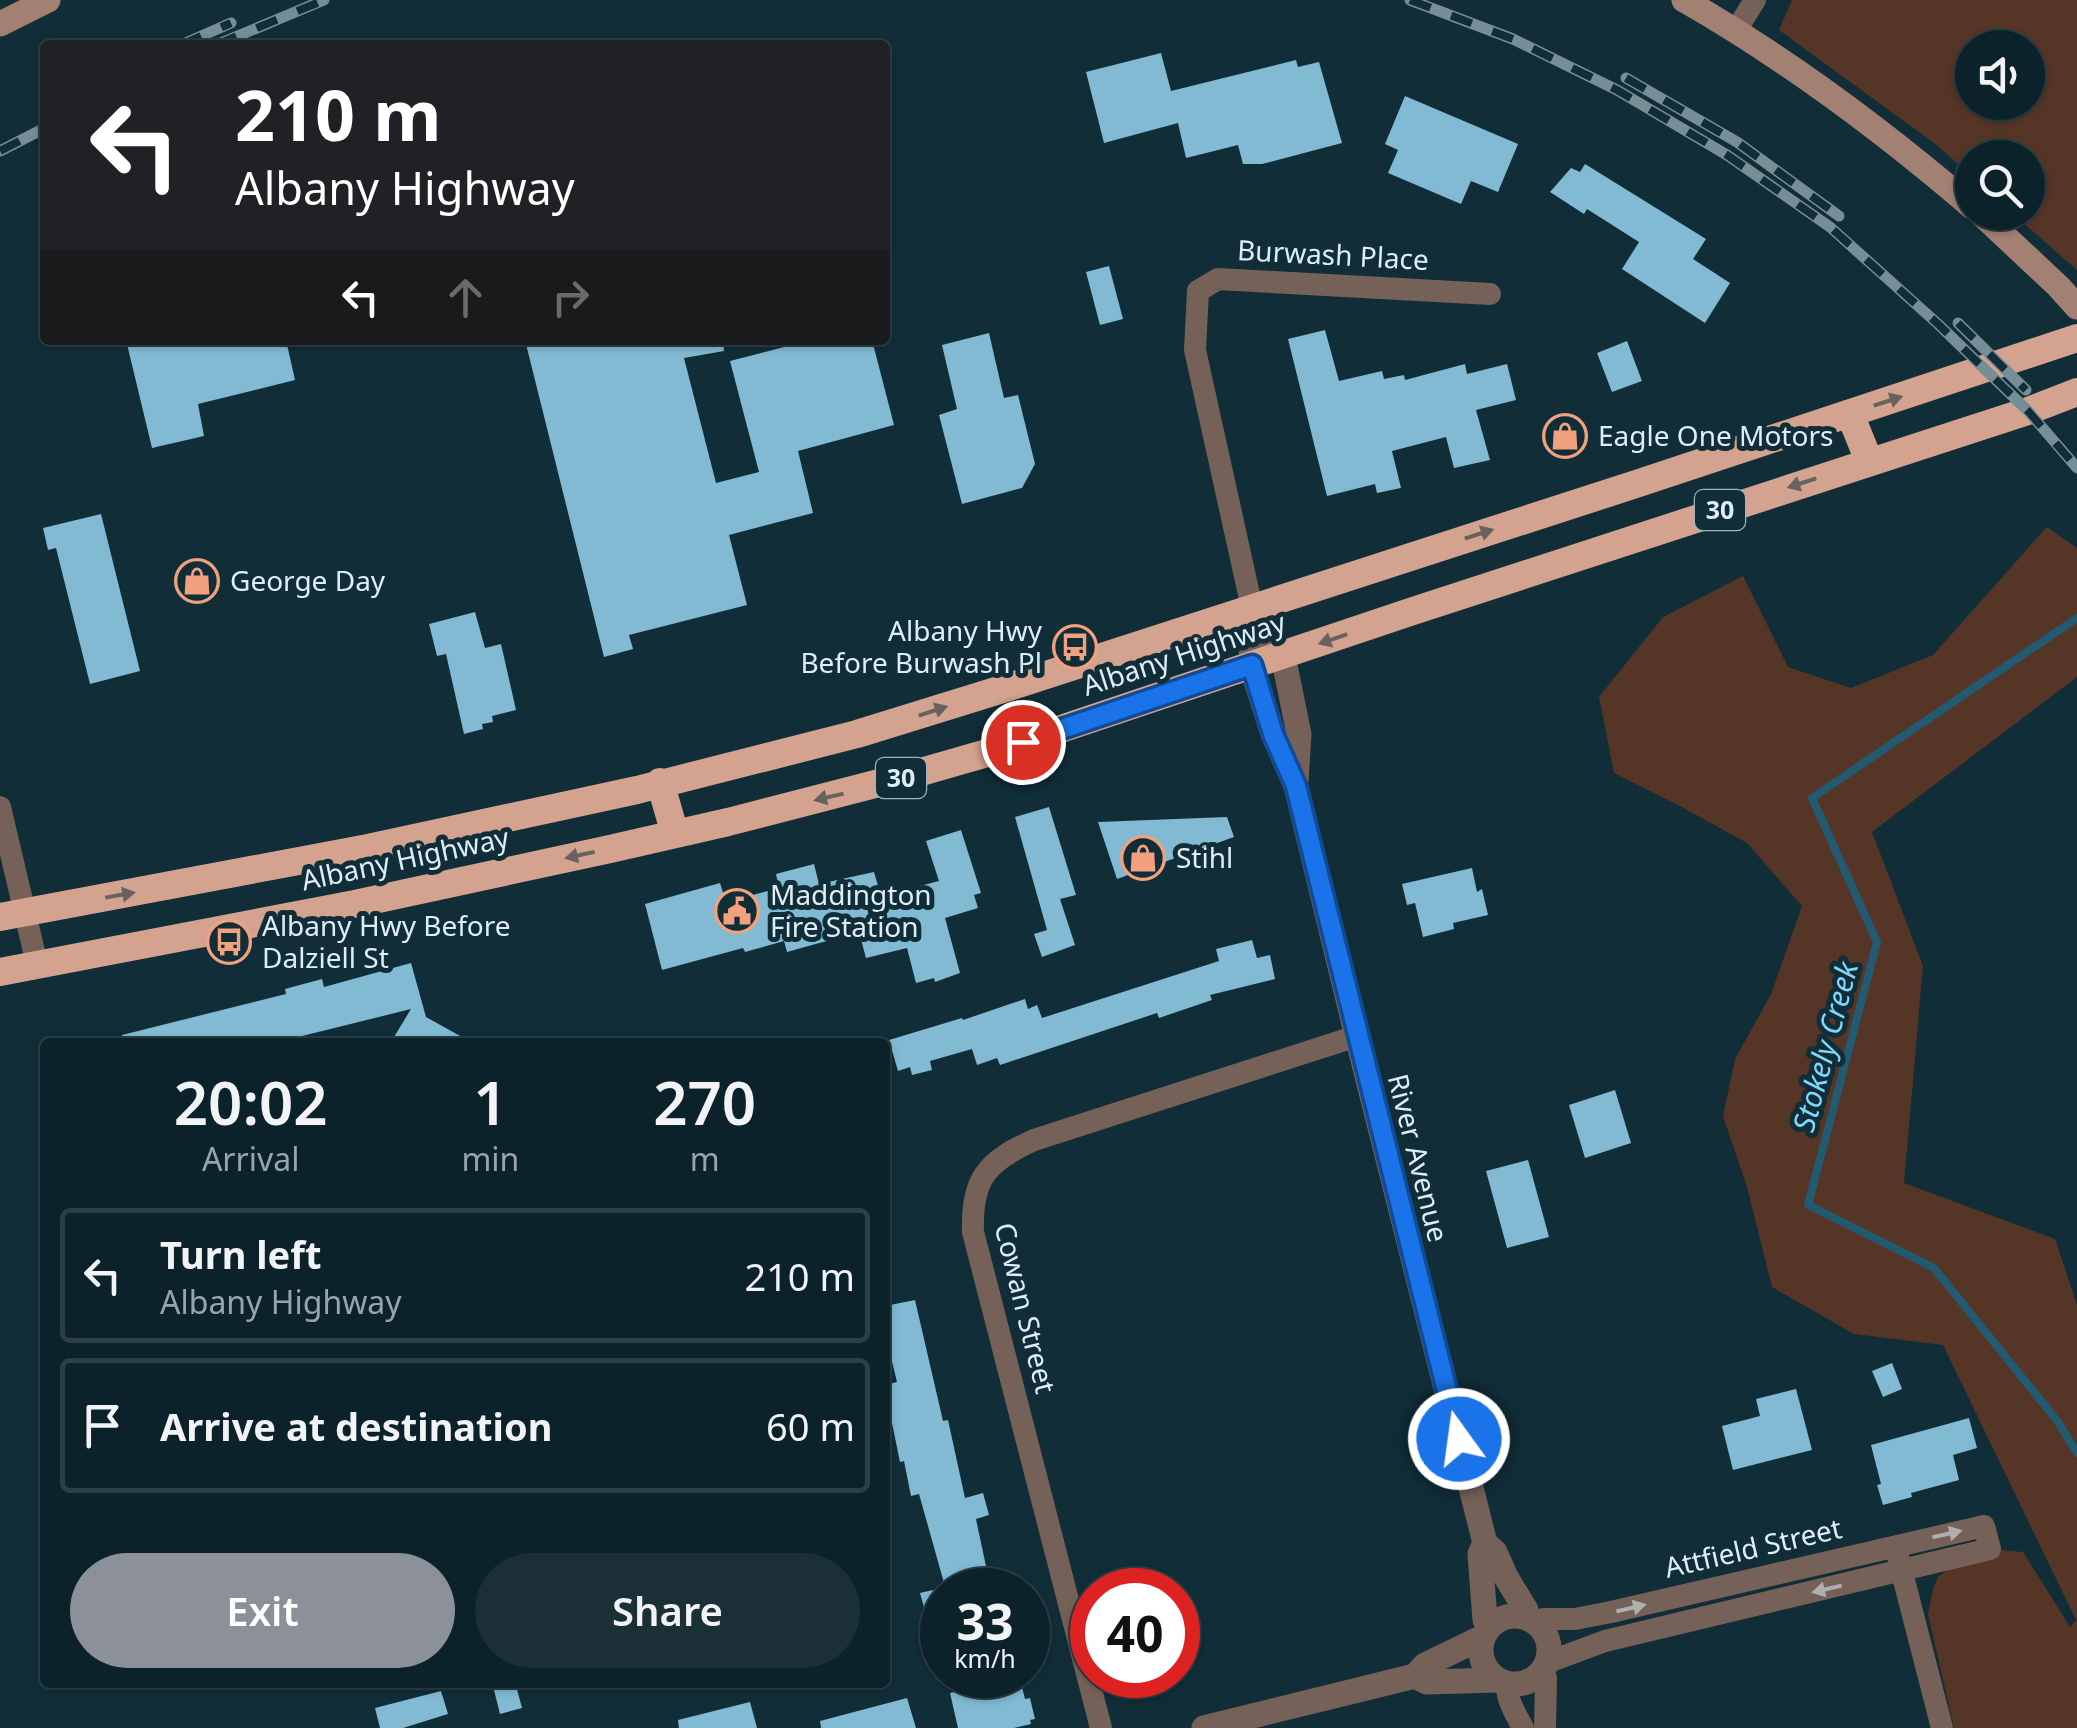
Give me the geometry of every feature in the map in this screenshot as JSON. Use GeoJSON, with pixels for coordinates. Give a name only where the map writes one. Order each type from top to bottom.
{"type":"FeatureCollection","features":[{"type":"Feature","properties":{"kind":"highway","name":"Albany Highway"},"geometry":{"type":"LineString","coordinates":[[12,915],[348,852],[637,790],[895,723],[2077,338]]}},
{"type":"Feature","properties":{"kind":"highway","name":"Albany Highway"},"geometry":{"type":"LineString","coordinates":[[0,972],[355,904],[848,792],[1001,749],[2077,392]]}},
{"type":"Feature","properties":{"kind":"highway"},"geometry":{"type":"LineString","coordinates":[[1850,414],[1869,461]]}},
{"type":"Feature","properties":{"kind":"highway"},"geometry":{"type":"LineString","coordinates":[[660,782],[675,834]]}},
{"type":"Feature","properties":{"kind":"main road"},"geometry":{"type":"LineString","coordinates":[[0,24],[48,0]]}},
{"type":"Feature","properties":{"kind":"main road"},"geometry":{"type":"LineString","coordinates":[[1684,0],[1831,94],[1955,192]]}},
{"type":"Feature","properties":{"kind":"main road"},"geometry":{"type":"LineString","coordinates":[[1998,230],[2077,307]]}},
{"type":"Feature","properties":{"kind":"street"},"geometry":{"type":"LineString","coordinates":[[1736,32],[1755,0]]}},
{"type":"Feature","properties":{"kind":"street","name":"Burwash Place"},"geometry":{"type":"LineString","coordinates":[[1252,608],[1196,350],[1198,291],[1218,279],[1490,294]]}},
{"type":"Feature","properties":{"kind":"street"},"geometry":{"type":"LineString","coordinates":[[1252,608],[1283,656]]}},
{"type":"Feature","properties":{"kind":"street","name":"River Avenue"},"geometry":{"type":"LineString","coordinates":[[1252,608],[1252,665],[1273,734],[1296,786],[1485,1543],[1496,1552],[1531,1620]]}},
{"type":"Feature","properties":{"kind":"street","name":"River Avenue"},"geometry":{"type":"LineString","coordinates":[[1283,656],[1298,734],[1296,786]]}},
{"type":"Feature","properties":{"kind":"street"},"geometry":{"type":"LineString","coordinates":[[0,807],[12,915],[37,964]]}},
{"type":"Feature","properties":{"kind":"street","name":"Cowan Street"},"geometry":{"type":"LineString","coordinates":[[1101,1728],[973,1232],[972,1203],[978,1184],[994,1163],[1034,1140],[1357,1036]]}},
{"type":"Feature","properties":{"kind":"street","name":"Attfield Street"},"geometry":{"type":"LineString","coordinates":[[1531,1620],[1575,1619],[1612,1612],[1895,1546],[1987,1537],[1902,1571],[1605,1641],[1545,1665]]}},
{"type":"Feature","properties":{"kind":"street","name":"River Avenue"},"geometry":{"type":"LineString","coordinates":[[1485,1543],[1480,1554],[1486,1632]]}},
{"type":"Feature","properties":{"kind":"street"},"geometry":{"type":"LineString","coordinates":[[1895,1546],[1942,1728]]}},
{"type":"Feature","properties":{"kind":"street"},"geometry":{"type":"LineString","coordinates":[[1204,1728],[1415,1676],[1425,1664],[1486,1632],[1507,1616],[1531,1620],[1547,1639],[1545,1728]]}},
{"type":"Feature","properties":{"kind":"street"},"geometry":{"type":"LineString","coordinates":[[1486,1632],[1481,1656],[1484,1666],[1502,1682],[1523,1728]]}},
{"type":"Feature","properties":{"kind":"street"},"geometry":{"type":"LineString","coordinates":[[1415,1676],[1427,1682],[1527,1682],[1545,1665]]}},
{"type":"Feature","properties":{"kind":"shaded area"},"geometry":{"type":"Polygon","coordinates":[[[1792,0],[2077,0],[2077,270],[2031,230],[2045,230],[2045,140],[1955,140],[1955,162],[1779,30],[1792,0]]]}},
{"type":"Feature","properties":{"kind":"shaded area"},"geometry":{"type":"Polygon","coordinates":[[[2047,527],[2077,548],[2077,677],[1872,832],[1923,966],[1904,1183],[2055,1239],[2077,1305],[2077,1728],[1954,1728],[1928,1614],[1938,1577],[1990,1549],[2023,1552],[2070,1627],[2076,1620],[1943,1345],[1854,1334],[1772,1287],[1747,1187],[1723,1116],[1735,1059],[1771,994],[1802,906],[1747,843],[1614,773],[1599,697],[1663,617],[1743,576],[1788,667],[1851,688],[1933,655],[2047,527]]]}},
{"type":"Feature","properties":{"kind":"building"},"geometry":{"type":"Polygon","coordinates":[[[1161,53],[1171,91],[1296,60],[1298,67],[1319,62],[1342,143],[1262,164],[1243,164],[1238,145],[1186,158],[1178,123],[1104,143],[1086,72],[1161,53]]]}},
{"type":"Feature","properties":{"kind":"building"},"geometry":{"type":"Polygon","coordinates":[[[1405,96],[1518,144],[1498,192],[1471,181],[1461,204],[1388,173],[1398,150],[1385,144],[1405,96]]]}},
{"type":"Feature","properties":{"kind":"building"},"geometry":{"type":"Polygon","coordinates":[[[1585,164],[1706,239],[1693,259],[1730,283],[1705,323],[1622,269],[1639,242],[1587,209],[1584,214],[1550,192],[1571,168],[1580,172],[1585,164]]]}},
{"type":"Feature","properties":{"kind":"building"},"geometry":{"type":"Polygon","coordinates":[[[1109,266],[1123,319],[1100,325],[1086,272],[1109,266]]]}},
{"type":"Feature","properties":{"kind":"building"},"geometry":{"type":"Polygon","coordinates":[[[1325,330],[1339,381],[1382,371],[1384,379],[1404,375],[1405,380],[1465,364],[1467,374],[1507,364],[1516,400],[1476,410],[1490,460],[1454,468],[1446,437],[1392,451],[1401,488],[1377,493],[1375,484],[1327,496],[1288,339],[1325,330]]]}},
{"type":"Feature","properties":{"kind":"building"},"geometry":{"type":"Polygon","coordinates":[[[989,333],[1004,398],[1018,395],[1035,464],[1022,488],[962,504],[939,415],[957,409],[942,345],[989,333]]]}},
{"type":"Feature","properties":{"kind":"building"},"geometry":{"type":"Polygon","coordinates":[[[1627,341],[1642,381],[1612,392],[1597,353],[1627,341]]]}},
{"type":"Feature","properties":{"kind":"building"},"geometry":{"type":"Polygon","coordinates":[[[127,345],[287,345],[295,380],[198,404],[204,436],[152,448],[127,345]]]}},
{"type":"Feature","properties":{"kind":"building"},"geometry":{"type":"Polygon","coordinates":[[[526,345],[723,345],[724,351],[684,358],[716,483],[759,472],[730,361],[792,345],[873,345],[894,425],[798,451],[813,513],[729,535],[747,605],[629,635],[633,649],[604,657],[526,345]]]}},
{"type":"Feature","properties":{"kind":"building"},"geometry":{"type":"Polygon","coordinates":[[[101,514],[140,671],[90,684],[56,548],[48,550],[43,528],[101,514]]]}},
{"type":"Feature","properties":{"kind":"building"},"geometry":{"type":"Polygon","coordinates":[[[475,612],[485,648],[501,644],[516,710],[492,716],[493,722],[482,724],[483,729],[464,734],[446,654],[437,656],[429,624],[475,612]]]}},
{"type":"Feature","properties":{"kind":"building"},"geometry":{"type":"Polygon","coordinates":[[[1049,807],[1076,895],[1060,899],[1075,945],[1042,957],[1034,934],[1047,930],[1015,817],[1049,807]]]}},
{"type":"Feature","properties":{"kind":"building","name":"Stihl"},"geometry":{"type":"Polygon","coordinates":[[[1227,817],[1234,837],[1117,879],[1098,822],[1227,817]]]}},
{"type":"Feature","properties":{"kind":"building"},"geometry":{"type":"Polygon","coordinates":[[[961,830],[981,893],[974,895],[978,908],[945,918],[960,973],[935,982],[934,978],[916,983],[907,948],[866,958],[859,932],[787,952],[784,941],[745,952],[743,948],[662,970],[645,904],[720,883],[726,902],[779,888],[776,874],[814,864],[819,884],[874,872],[881,896],[939,881],[926,841],[961,830]]]}},
{"type":"Feature","properties":{"kind":"building"},"geometry":{"type":"Polygon","coordinates":[[[1472,868],[1477,892],[1482,889],[1488,915],[1453,923],[1454,929],[1423,937],[1415,903],[1407,905],[1402,884],[1472,868]]]}},
{"type":"Feature","properties":{"kind":"building"},"geometry":{"type":"Polygon","coordinates":[[[1252,940],[1257,958],[1270,955],[1275,979],[1210,995],[1212,1000],[1159,1018],[1157,1013],[1000,1065],[997,1058],[977,1065],[972,1049],[930,1061],[932,1070],[912,1075],[910,1067],[898,1071],[890,1040],[1025,999],[1028,1009],[1037,1005],[1042,1018],[1219,961],[1216,949],[1252,940]]]}},
{"type":"Feature","properties":{"kind":"building"},"geometry":{"type":"Polygon","coordinates":[[[411,963],[426,1017],[464,1038],[393,1038],[411,1009],[294,1038],[122,1038],[122,1035],[286,994],[285,989],[322,979],[324,987],[411,963]]]}},
{"type":"Feature","properties":{"kind":"building"},"geometry":{"type":"Polygon","coordinates":[[[1615,1090],[1631,1143],[1585,1158],[1569,1105],[1615,1090]]]}},
{"type":"Feature","properties":{"kind":"building"},"geometry":{"type":"Polygon","coordinates":[[[1528,1160],[1549,1237],[1507,1248],[1486,1171],[1528,1160]]]}},
{"type":"Feature","properties":{"kind":"building"},"geometry":{"type":"Polygon","coordinates":[[[915,1300],[965,1498],[983,1493],[989,1515],[976,1519],[986,1568],[940,1568],[919,1494],[911,1496],[904,1461],[900,1462],[890,1424],[890,1384],[897,1382],[890,1353],[890,1305],[915,1300]]]}},
{"type":"Feature","properties":{"kind":"building"},"geometry":{"type":"Polygon","coordinates":[[[1892,1363],[1902,1389],[1883,1397],[1872,1371],[1892,1363]]]}},
{"type":"Feature","properties":{"kind":"building"},"geometry":{"type":"Polygon","coordinates":[[[1796,1389],[1812,1450],[1733,1470],[1722,1426],[1760,1416],[1756,1399],[1796,1389]]]}},
{"type":"Feature","properties":{"kind":"building"},"geometry":{"type":"Polygon","coordinates":[[[1969,1418],[1977,1448],[1953,1455],[1959,1480],[1883,1505],[1871,1445],[1969,1418]]]}},
{"type":"Feature","properties":{"kind":"building"},"geometry":{"type":"Polygon","coordinates":[[[494,1688],[517,1688],[522,1708],[500,1714],[494,1688]]]}},
{"type":"Feature","properties":{"kind":"building"},"geometry":{"type":"Polygon","coordinates":[[[441,1691],[448,1714],[403,1728],[380,1728],[375,1708],[441,1691]]]}},
{"type":"Feature","properties":{"kind":"building"},"geometry":{"type":"Polygon","coordinates":[[[907,1698],[916,1728],[821,1728],[820,1721],[907,1698]]]}},
{"type":"Feature","properties":{"kind":"building"},"geometry":{"type":"Polygon","coordinates":[[[951,1698],[1030,1698],[1035,1719],[1030,1720],[1031,1724],[1014,1728],[958,1728],[951,1698]]]}},
{"type":"Feature","properties":{"kind":"building"},"geometry":{"type":"Polygon","coordinates":[[[750,1702],[757,1728],[679,1728],[678,1720],[750,1702]]]}},
{"type":"Feature","properties":{"kind":"waterway","name":"Stokely Creek"},"geometry":{"type":"LineString","coordinates":[[2077,618],[1812,798],[1877,942],[1808,1205],[1934,1268],[2058,1422],[2077,1453]]}},
{"type":"Feature","properties":{"kind":"railway"},"geometry":{"type":"LineString","coordinates":[[228,40],[324,0]]}},
{"type":"Feature","properties":{"kind":"railway"},"geometry":{"type":"LineString","coordinates":[[1410,0],[1513,39],[1617,90],[1727,155],[1830,227],[2028,411],[2077,468]]}},
{"type":"Feature","properties":{"kind":"railway"},"geometry":{"type":"LineString","coordinates":[[192,40],[231,23]]}},
{"type":"Feature","properties":{"kind":"railway"},"geometry":{"type":"LineString","coordinates":[[1626,78],[1737,142],[1839,216]]}},
{"type":"Feature","properties":{"kind":"railway"},"geometry":{"type":"LineString","coordinates":[[0,151],[40,131]]}},
{"type":"Feature","properties":{"kind":"railway"},"geometry":{"type":"LineString","coordinates":[[1958,323],[2026,390]]}},
{"type":"Feature","properties":{"kind":"place","name":"Eagle One Motors"},"geometry":{"type":"Point","coordinates":[1565,436]}},
{"type":"Feature","properties":{"kind":"place","name":"George Day"},"geometry":{"type":"Point","coordinates":[197,581]}},
{"type":"Feature","properties":{"kind":"place","name":"Albany Hwy Before Burwash Pl"},"geometry":{"type":"Point","coordinates":[1075,647]}},
{"type":"Feature","properties":{"kind":"place","name":"Stihl"},"geometry":{"type":"Point","coordinates":[1143,858]}},
{"type":"Feature","properties":{"kind":"place","name":"Maddington Fire Station"},"geometry":{"type":"Point","coordinates":[737,911]}},
{"type":"Feature","properties":{"kind":"place","name":"Albany Hwy Before Dalziell St"},"geometry":{"type":"Point","coordinates":[229,942]}},
{"type":"Feature","properties":{"kind":"route"},"geometry":{"type":"LineString","coordinates":[[1023,742],[1252,665],[1273,734],[1296,786],[1459,1439]]}}]}
